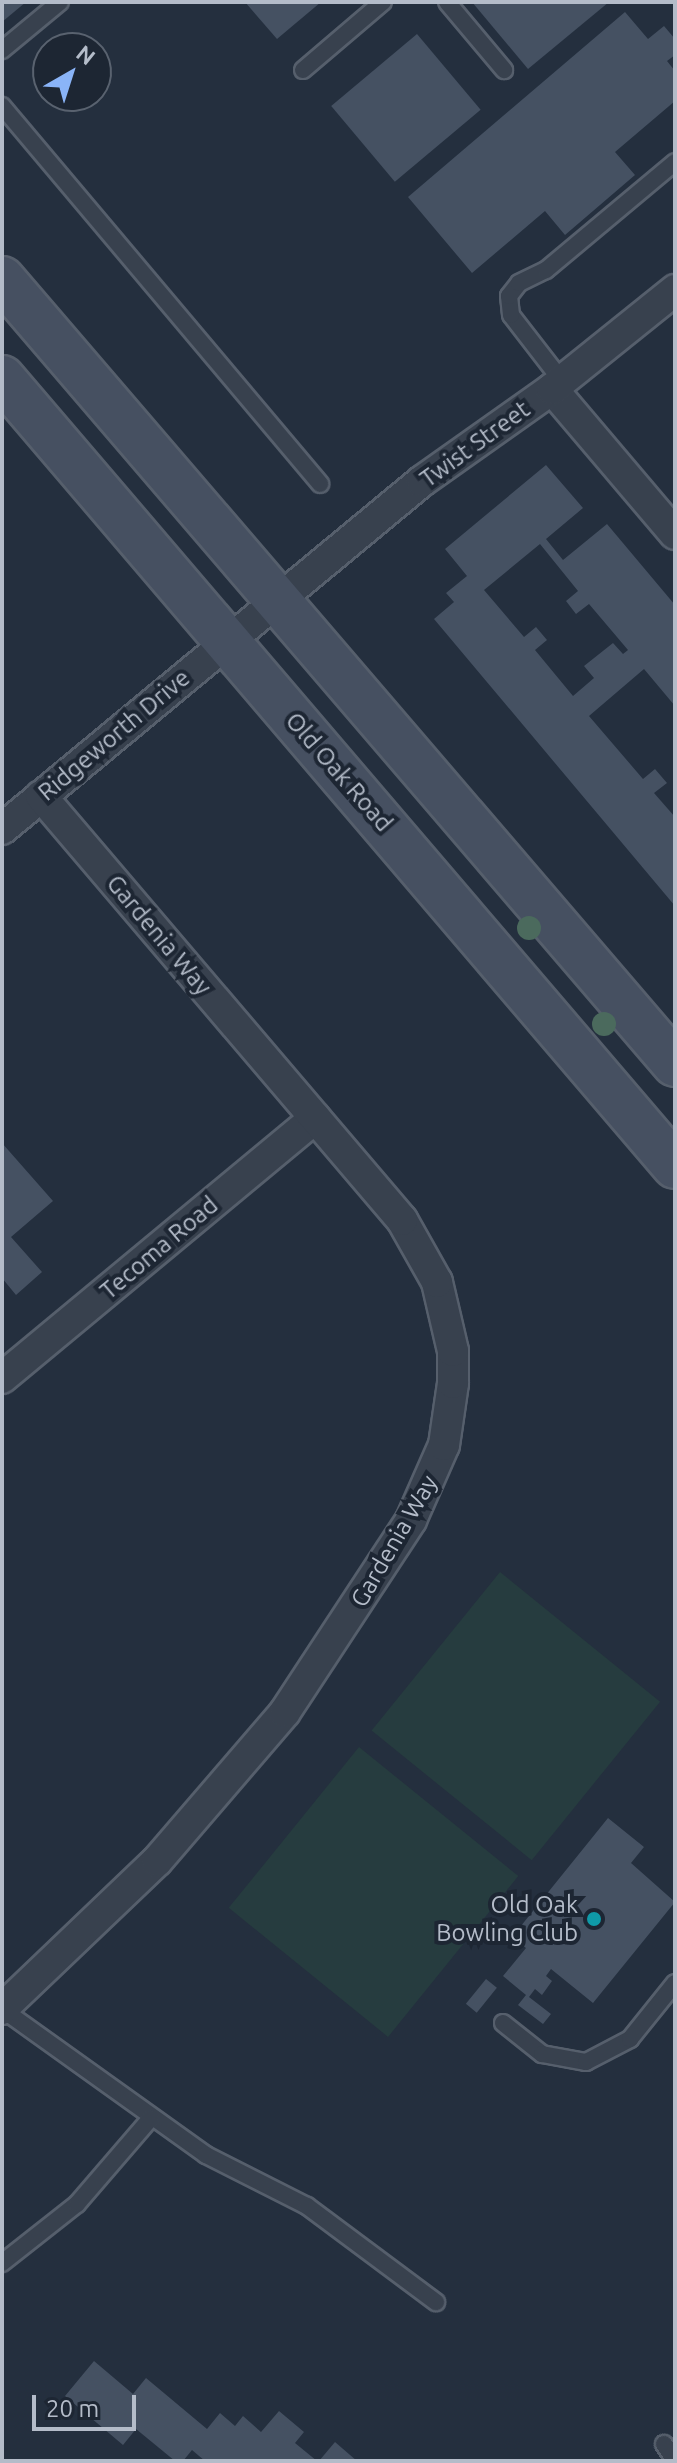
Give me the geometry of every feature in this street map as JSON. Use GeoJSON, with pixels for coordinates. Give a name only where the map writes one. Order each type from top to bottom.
{"type":"FeatureCollection","features":[{"type":"Feature","properties":{"kind":"main road"},"geometry":{"type":"LineString","coordinates":[[2,279],[675,1064]]}},
{"type":"Feature","properties":{"kind":"main road","name":"Old Oak Road"},"geometry":{"type":"LineString","coordinates":[[2,378],[675,1166]]}},
{"type":"Feature","properties":{"kind":"street","name":"Twist Street"},"geometry":{"type":"LineString","coordinates":[[226,642],[431,474],[557,385],[675,290]]}},
{"type":"Feature","properties":{"kind":"street"},"geometry":{"type":"LineString","coordinates":[[557,385],[675,534]]}},
{"type":"Feature","properties":{"kind":"street","name":"Ridgeworth Drive"},"geometry":{"type":"LineString","coordinates":[[2,829],[226,642]]}},
{"type":"Feature","properties":{"kind":"street","name":"Gardenia Way"},"geometry":{"type":"LineString","coordinates":[[2,2009],[157,1861],[285,1712],[389,1559],[444,1445],[453,1351],[437,1282],[402,1220],[41,796]]}},
{"type":"Feature","properties":{"kind":"street","name":"Tecoma Road"},"geometry":{"type":"LineString","coordinates":[[2,1378],[315,1118]]}},
{"type":"Feature","properties":{"kind":"lane"},"geometry":{"type":"LineString","coordinates":[[2,50],[60,2]]}},
{"type":"Feature","properties":{"kind":"lane"},"geometry":{"type":"LineString","coordinates":[[303,70],[383,2]]}},
{"type":"Feature","properties":{"kind":"lane"},"geometry":{"type":"LineString","coordinates":[[447,2],[504,70]]}},
{"type":"Feature","properties":{"kind":"lane"},"geometry":{"type":"LineString","coordinates":[[2,106],[320,484]]}},
{"type":"Feature","properties":{"kind":"lane"},"geometry":{"type":"LineString","coordinates":[[557,385],[511,315],[509,296],[519,283],[546,270],[675,162]]}},
{"type":"Feature","properties":{"kind":"lane"},"geometry":{"type":"LineString","coordinates":[[503,2023],[542,2054],[586,2062],[610,2054],[630,2039],[675,1983]]}},
{"type":"Feature","properties":{"kind":"lane"},"geometry":{"type":"LineString","coordinates":[[2,2009],[206,2155],[307,2206],[436,2302]]}},
{"type":"Feature","properties":{"kind":"lane"},"geometry":{"type":"LineString","coordinates":[[2,2263],[77,2204],[151,2118]]}},
{"type":"Feature","properties":{"kind":"lane"},"geometry":{"type":"LineString","coordinates":[[664,2444],[675,2461]]}},
{"type":"Feature","properties":{"kind":"green space"},"geometry":{"type":"Polygon","coordinates":[[[500,1572],[660,1702],[532,1860],[372,1731],[500,1572]]]}},
{"type":"Feature","properties":{"kind":"green space"},"geometry":{"type":"Polygon","coordinates":[[[359,1747],[518,1876],[388,2037],[229,1908],[359,1747]]]}},
{"type":"Feature","properties":{"kind":"building"},"geometry":{"type":"Polygon","coordinates":[[[2,2],[26,2],[2,22],[2,2]]]}},
{"type":"Feature","properties":{"kind":"building"},"geometry":{"type":"Polygon","coordinates":[[[245,2],[321,2],[277,39],[245,2]]]}},
{"type":"Feature","properties":{"kind":"building"},"geometry":{"type":"Polygon","coordinates":[[[472,2],[609,2],[528,69],[472,2]]]}},
{"type":"Feature","properties":{"kind":"building"},"geometry":{"type":"Polygon","coordinates":[[[625,12],[648,39],[664,26],[675,39],[675,55],[667,61],[675,71],[675,101],[615,152],[635,175],[565,235],[545,211],[472,273],[408,197],[625,12]]]}},
{"type":"Feature","properties":{"kind":"building"},"geometry":{"type":"Polygon","coordinates":[[[417,34],[481,110],[395,182],[331,106],[417,34]]]}},
{"type":"Feature","properties":{"kind":"building"},"geometry":{"type":"Polygon","coordinates":[[[546,465],[583,508],[546,539],[563,560],[607,524],[675,605],[675,706],[644,669],[589,716],[643,779],[655,769],[667,783],[654,793],[675,817],[675,906],[434,619],[454,602],[446,593],[467,576],[445,549],[546,465]],[[540,544],[484,590],[524,637],[536,627],[547,640],[535,650],[573,696],[594,678],[584,666],[613,643],[623,654],[628,650],[589,604],[576,614],[566,601],[578,591],[540,544]]]}},
{"type":"Feature","properties":{"kind":"building"},"geometry":{"type":"Polygon","coordinates":[[[2,1143],[53,1201],[11,1237],[42,1272],[16,1295],[2,1278],[2,1143]]]}},
{"type":"Feature","properties":{"kind":"building","name":"Old Oak Bowling Club"},"geometry":{"type":"Polygon","coordinates":[[[608,1818],[644,1847],[631,1863],[675,1902],[593,2003],[551,1969],[546,1976],[552,1981],[542,1995],[535,1989],[529,1997],[551,2014],[543,2024],[518,2005],[526,1995],[503,1976],[526,1948],[512,1937],[608,1818]]]}},
{"type":"Feature","properties":{"kind":"building"},"geometry":{"type":"Polygon","coordinates":[[[486,1979],[497,1988],[477,2013],[466,2004],[486,1979]]]}},
{"type":"Feature","properties":{"kind":"building"},"geometry":{"type":"Polygon","coordinates":[[[94,2361],[133,2394],[146,2378],[207,2429],[220,2413],[235,2426],[243,2416],[261,2432],[279,2411],[304,2432],[295,2443],[317,2461],[205,2461],[192,2450],[183,2461],[175,2461],[136,2429],[123,2445],[65,2396],[94,2361]]]}},
{"type":"Feature","properties":{"kind":"building"},"geometry":{"type":"Polygon","coordinates":[[[335,2442],[357,2461],[319,2461],[335,2442]]]}},
{"type":"Feature","properties":{"kind":"place","name":"Old Oak Bowling Club"},"geometry":{"type":"Point","coordinates":[594,1919]}}]}
